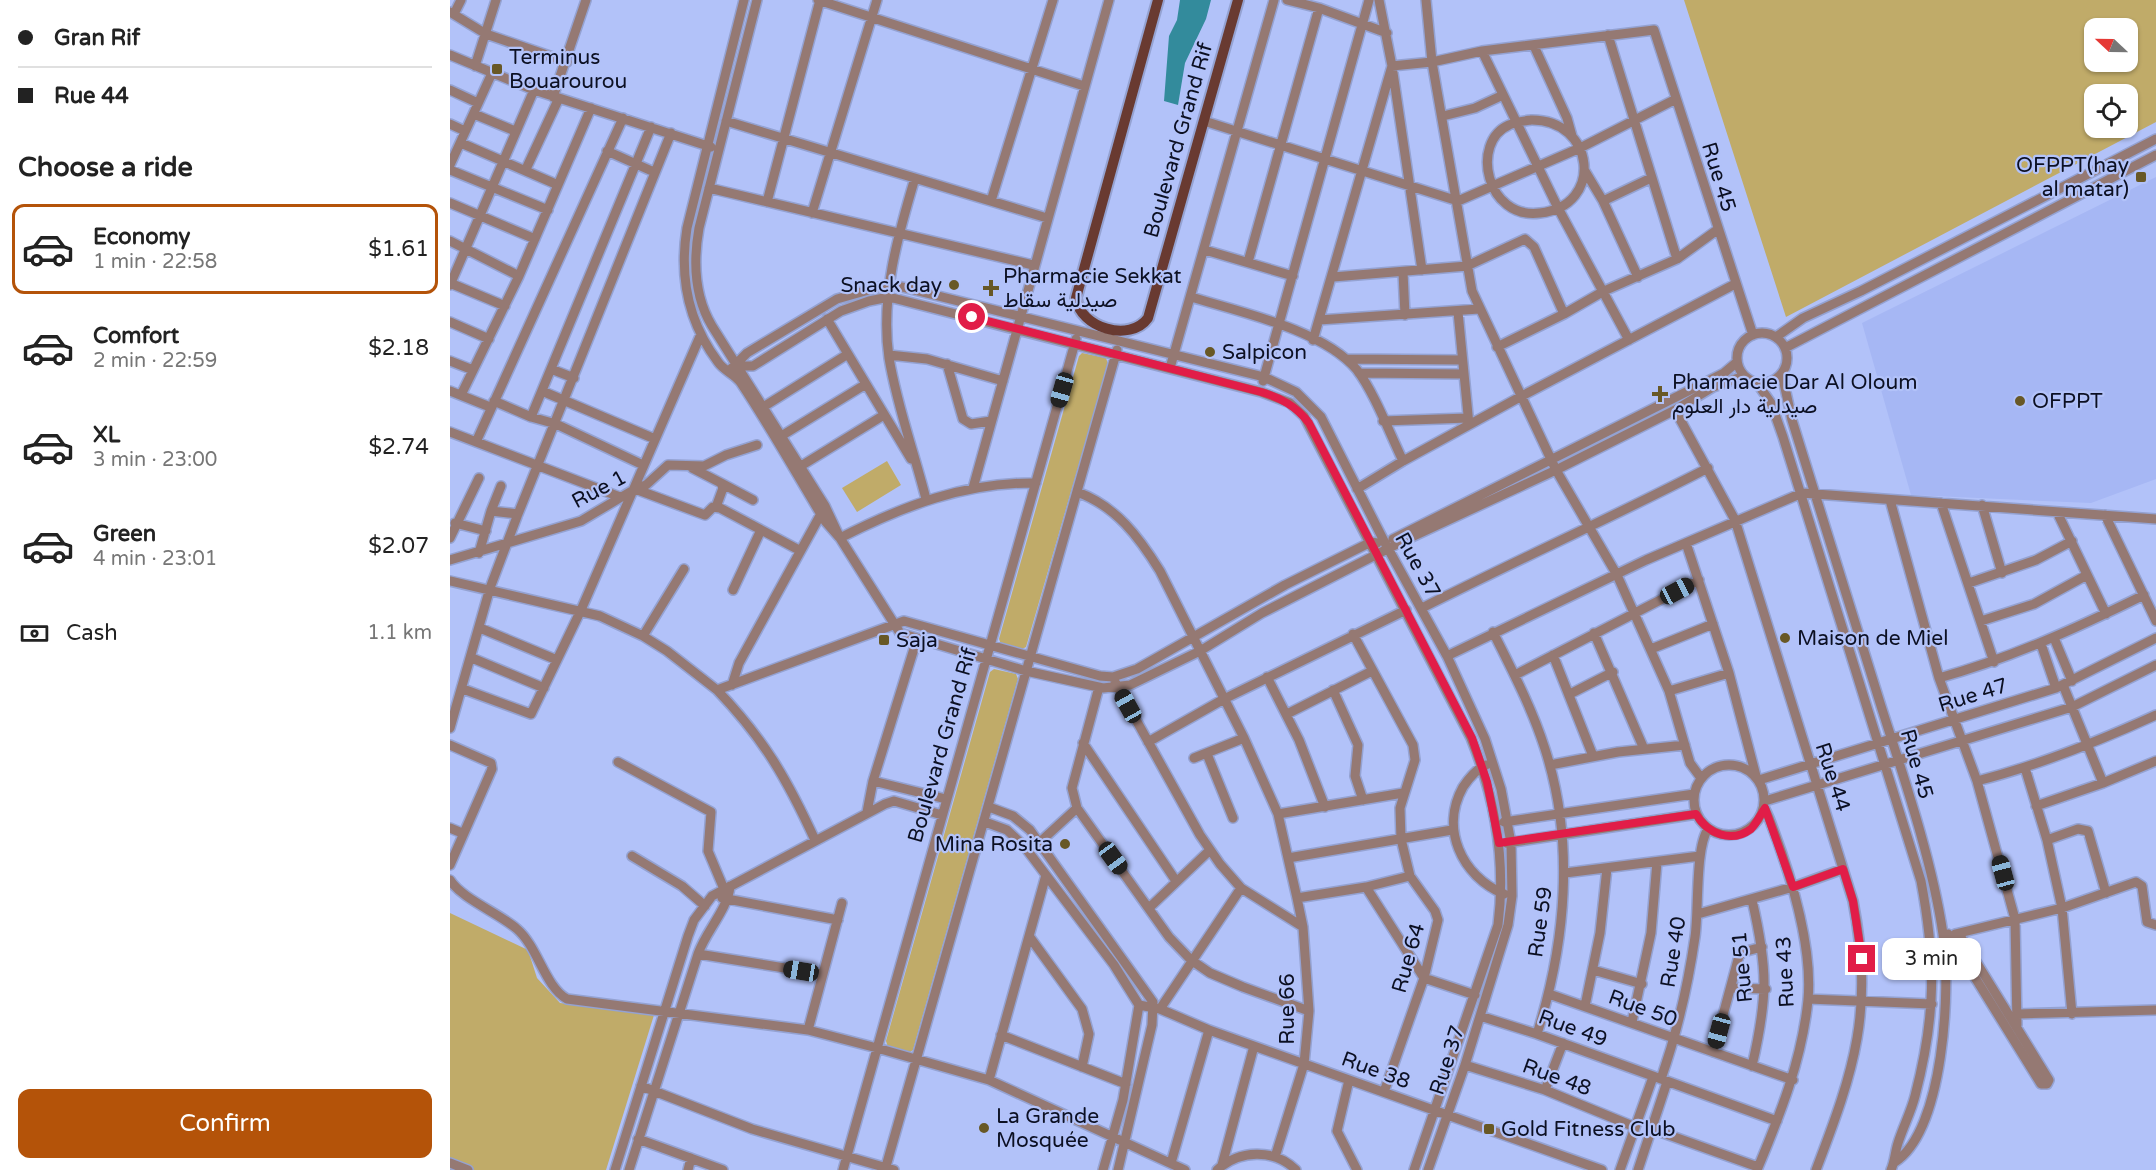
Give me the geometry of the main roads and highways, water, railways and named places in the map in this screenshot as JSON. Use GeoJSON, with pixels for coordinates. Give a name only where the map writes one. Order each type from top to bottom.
{"type":"FeatureCollection","features":[{"type":"Feature","properties":{"kind":"main road","name":"Boulevard Grand Rif"},"geometry":{"type":"LineString","coordinates":[[1158,0],[1077,290],[1077,306],[1085,318],[1124,332],[1138,328],[1148,318],[1238,0]]}},
{"type":"Feature","properties":{"kind":"place","name":"Terminus Bouarourou"},"geometry":{"type":"Point","coordinates":[497,69]}},
{"type":"Feature","properties":{"kind":"place","name":"OFPPT(hay al matar)"},"geometry":{"type":"Point","coordinates":[2141,177]}},
{"type":"Feature","properties":{"kind":"place","name":"Snack day"},"geometry":{"type":"Point","coordinates":[954,285]}},
{"type":"Feature","properties":{"kind":"place","name":"Pharmacie Sekkat صيدلية سقاط"},"geometry":{"type":"Point","coordinates":[991,288]}},
{"type":"Feature","properties":{"kind":"place","name":"Salpicon"},"geometry":{"type":"Point","coordinates":[1210,352]}},
{"type":"Feature","properties":{"kind":"place","name":"Pharmacie Dar Al Oloum صيدلية دار العلوم"},"geometry":{"type":"Point","coordinates":[1660,394]}},
{"type":"Feature","properties":{"kind":"place","name":"OFPPT"},"geometry":{"type":"Point","coordinates":[2020,401]}},
{"type":"Feature","properties":{"kind":"place","name":"Maison de Miel"},"geometry":{"type":"Point","coordinates":[1785,638]}},
{"type":"Feature","properties":{"kind":"place","name":"Saja"},"geometry":{"type":"Point","coordinates":[884,640]}},
{"type":"Feature","properties":{"kind":"place","name":"Mina Rosita"},"geometry":{"type":"Point","coordinates":[1065,844]}},
{"type":"Feature","properties":{"kind":"place","name":"La Grande Mosquée"},"geometry":{"type":"Point","coordinates":[984,1128]}},
{"type":"Feature","properties":{"kind":"place","name":"Gold Fitness Club"},"geometry":{"type":"Point","coordinates":[1489,1129]}}]}
